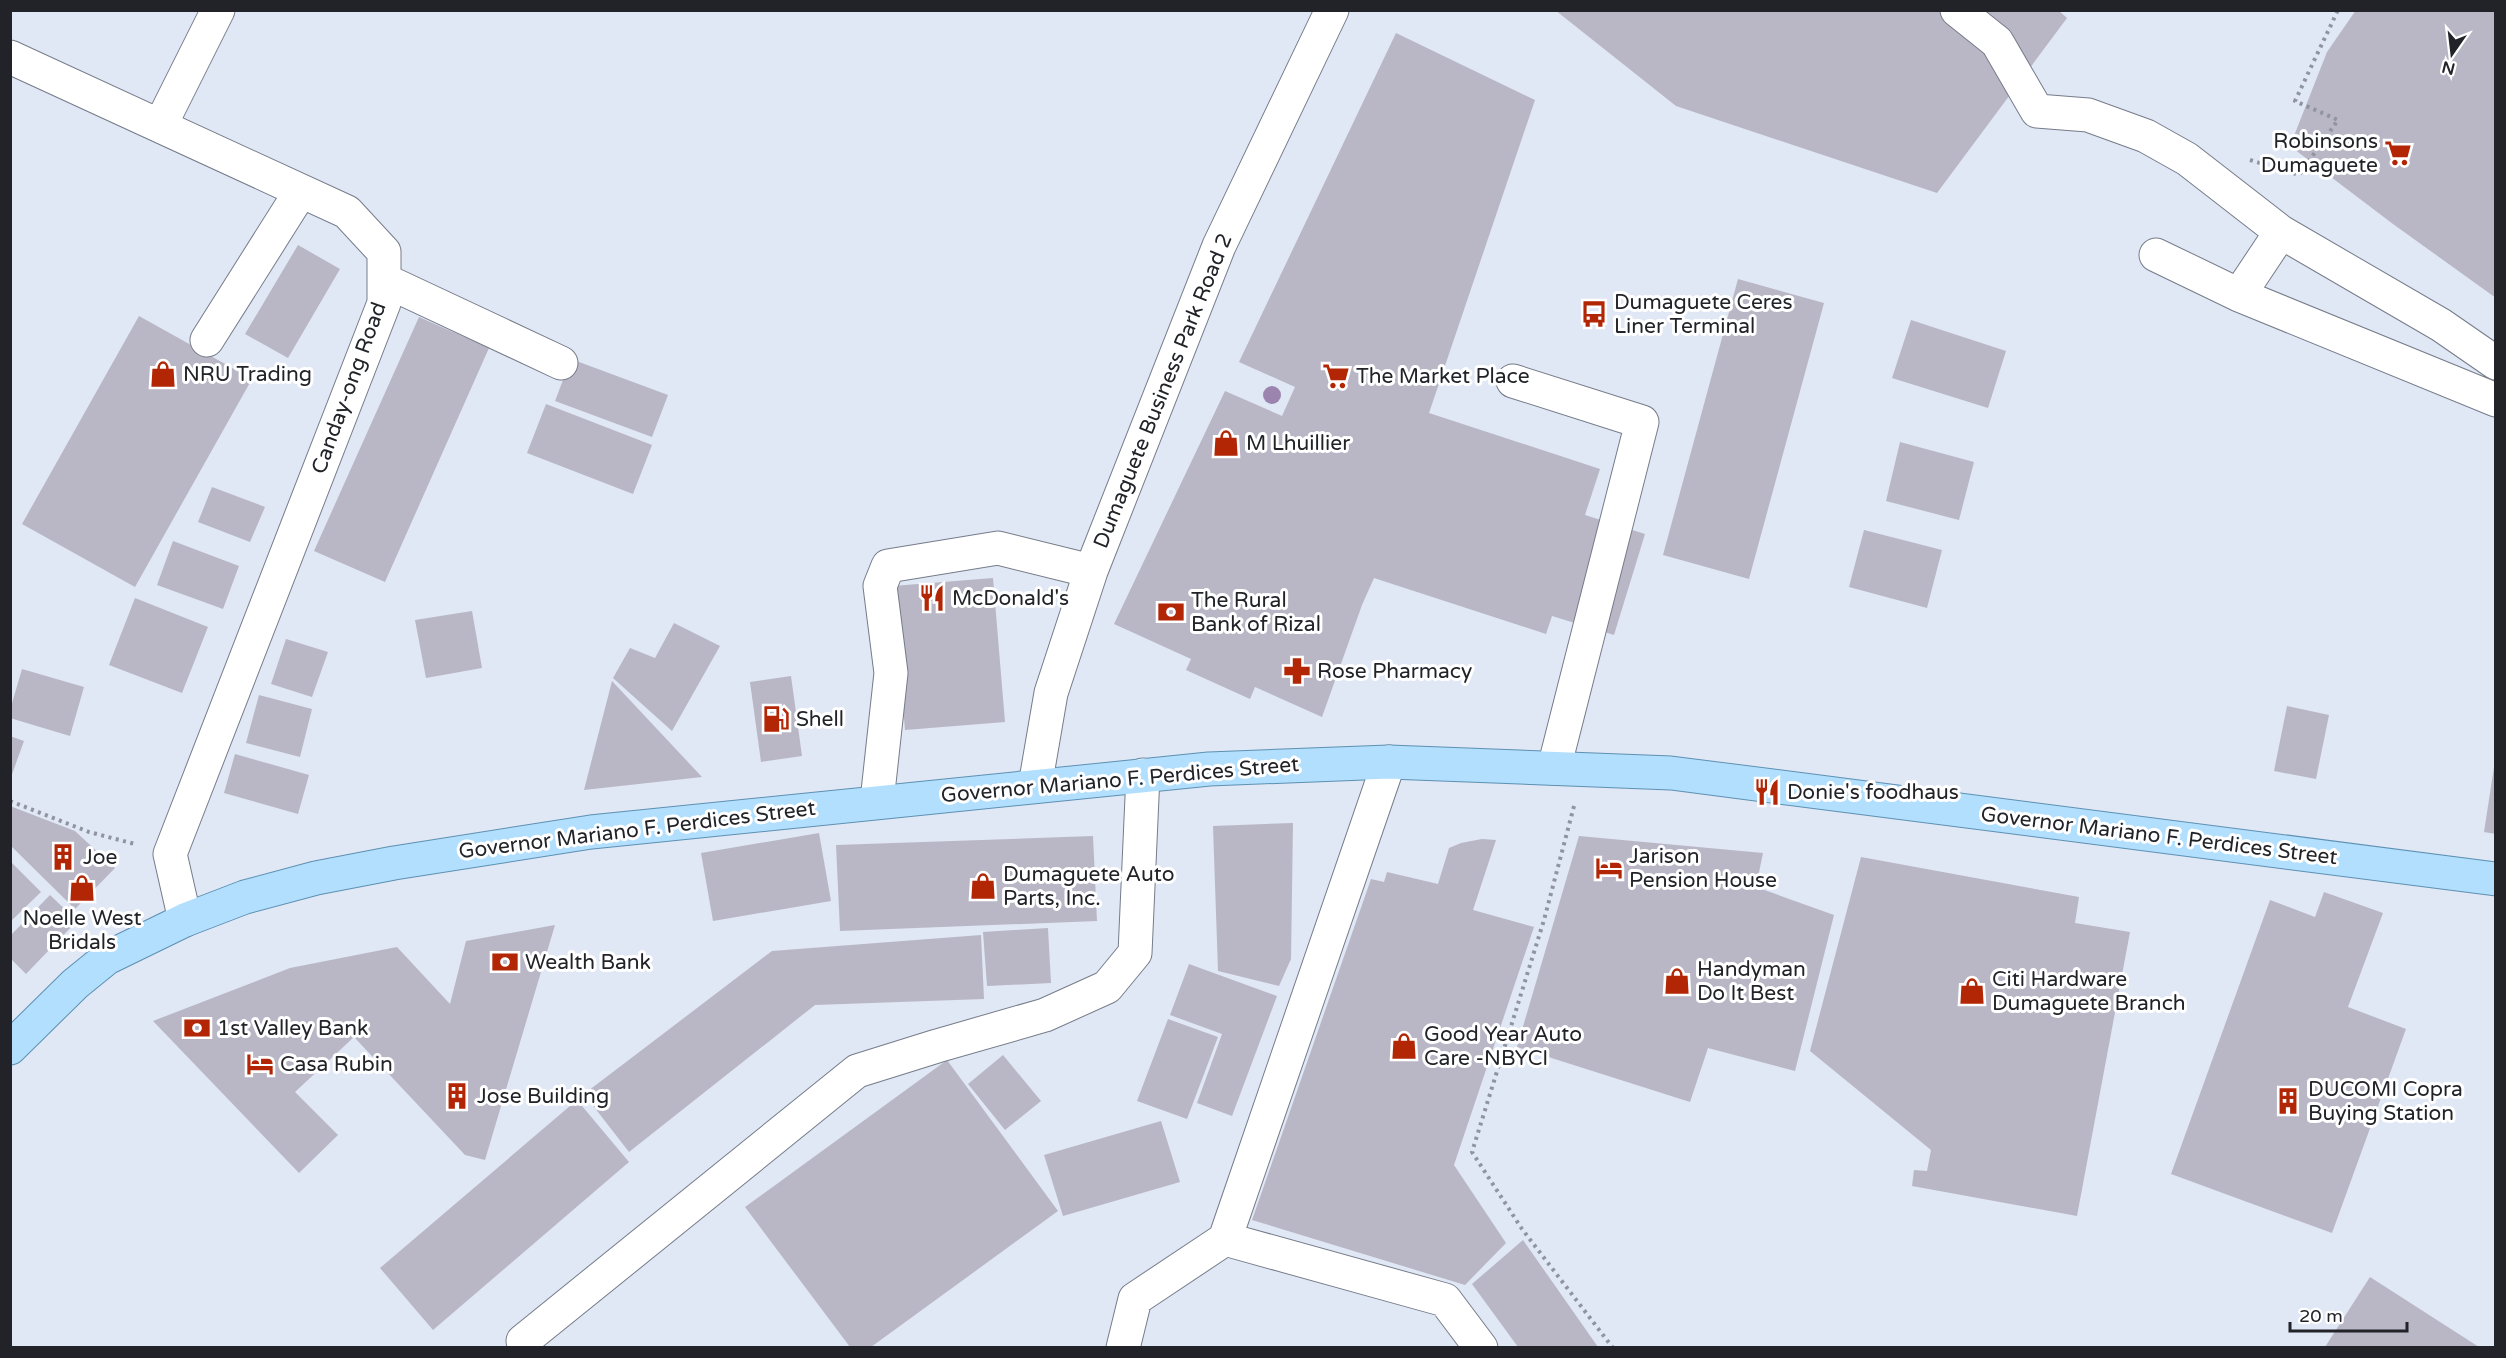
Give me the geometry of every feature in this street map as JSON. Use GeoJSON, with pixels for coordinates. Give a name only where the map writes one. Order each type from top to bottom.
{"type":"FeatureCollection","features":[{"type":"Feature","properties":{"kind":"main road","name":"Governor Mariano F. Perdices Street"},"geometry":{"type":"LineString","coordinates":[[10,1048],[75,984],[107,958],[185,920],[245,897],[306,881],[394,863],[591,832],[1209,768],[1389,762],[1671,773],[2496,879]]}},
{"type":"Feature","properties":{"kind":"street"},"geometry":{"type":"LineString","coordinates":[[160,126],[218,10]]}},
{"type":"Feature","properties":{"kind":"street","name":"Dumaguete Business Park Road 2"},"geometry":{"type":"LineString","coordinates":[[1035,786],[1050,693],[1091,572],[1219,246],[1332,10]]}},
{"type":"Feature","properties":{"kind":"street"},"geometry":{"type":"LineString","coordinates":[[1957,10],[1997,42],[2037,111],[2088,115],[2146,136],[2187,159],[2281,232],[2441,324],[2496,363]]}},
{"type":"Feature","properties":{"kind":"street","name":"Canday-ong Road"},"geometry":{"type":"LineString","coordinates":[[10,57],[347,212],[384,252],[384,303],[170,854]]}},
{"type":"Feature","properties":{"kind":"street"},"geometry":{"type":"LineString","coordinates":[[207,340],[301,191]]}},
{"type":"Feature","properties":{"kind":"street"},"geometry":{"type":"LineString","coordinates":[[2239,295],[2281,232]]}},
{"type":"Feature","properties":{"kind":"street"},"geometry":{"type":"LineString","coordinates":[[2156,255],[2239,295],[2496,400]]}},
{"type":"Feature","properties":{"kind":"street"},"geometry":{"type":"LineString","coordinates":[[384,280],[561,363]]}},
{"type":"Feature","properties":{"kind":"street"},"geometry":{"type":"LineString","coordinates":[[1513,381],[1642,422],[1569,769]]}},
{"type":"Feature","properties":{"kind":"street"},"geometry":{"type":"LineString","coordinates":[[877,801],[891,673],[880,586],[888,566],[998,548],[1091,572]]}},
{"type":"Feature","properties":{"kind":"street"},"geometry":{"type":"LineString","coordinates":[[1123,1347],[1135,1299],[1225,1239],[1389,762]]}},
{"type":"Feature","properties":{"kind":"street"},"geometry":{"type":"LineString","coordinates":[[523,1341],[857,1071],[1045,1016],[1107,987],[1135,953],[1143,775]]}},
{"type":"Feature","properties":{"kind":"street"},"geometry":{"type":"LineString","coordinates":[[170,854],[185,920]]}},
{"type":"Feature","properties":{"kind":"street"},"geometry":{"type":"LineString","coordinates":[[1225,1239],[1445,1300],[1481,1347]]}},
{"type":"Feature","properties":{"kind":"path"},"geometry":{"type":"LineString","coordinates":[[2246,158],[2299,175],[2338,120],[2295,101],[2338,10]]}},
{"type":"Feature","properties":{"kind":"path"},"geometry":{"type":"LineString","coordinates":[[1569,769],[1545,920],[1472,1152],[1522,1229],[1613,1347]]}},
{"type":"Feature","properties":{"kind":"path"},"geometry":{"type":"LineString","coordinates":[[10,801],[89,831],[170,854]]}},
{"type":"Feature","properties":{"kind":"building"},"geometry":{"type":"Polygon","coordinates":[[[1555,10],[2058,10],[2067,18],[1937,193],[1676,106],[1555,10]]]}},
{"type":"Feature","properties":{"kind":"building","name":"Robinsons Dumaguete"},"geometry":{"type":"Polygon","coordinates":[[[2356,10],[2496,10],[2496,298],[2290,146],[2327,52],[2356,10]]]}},
{"type":"Feature","properties":{"kind":"building","name":"The Market Place"},"geometry":{"type":"Polygon","coordinates":[[[1396,33],[1535,100],[1429,413],[1600,469],[1585,515],[1645,534],[1614,635],[1552,616],[1546,634],[1374,578],[1322,717],[1255,687],[1250,699],[1186,670],[1191,659],[1114,624],[1225,391],[1282,416],[1295,387],[1239,362],[1396,33]]]}},
{"type":"Feature","properties":{"kind":"building"},"geometry":{"type":"Polygon","coordinates":[[[298,245],[340,269],[288,358],[245,334],[298,245]]]}},
{"type":"Feature","properties":{"kind":"building"},"geometry":{"type":"Polygon","coordinates":[[[1738,279],[1824,303],[1749,579],[1663,555],[1738,279]]]}},
{"type":"Feature","properties":{"kind":"building"},"geometry":{"type":"Polygon","coordinates":[[[139,316],[252,379],[135,587],[22,524],[139,316]]]}},
{"type":"Feature","properties":{"kind":"building"},"geometry":{"type":"Polygon","coordinates":[[[419,317],[489,348],[385,582],[314,551],[419,317]]]}},
{"type":"Feature","properties":{"kind":"building"},"geometry":{"type":"Polygon","coordinates":[[[1911,320],[2006,351],[1988,408],[1892,378],[1911,320]]]}},
{"type":"Feature","properties":{"kind":"building"},"geometry":{"type":"Polygon","coordinates":[[[571,359],[668,395],[652,437],[555,401],[571,359]]]}},
{"type":"Feature","properties":{"kind":"building"},"geometry":{"type":"Polygon","coordinates":[[[546,404],[652,445],[633,494],[527,453],[546,404]]]}},
{"type":"Feature","properties":{"kind":"building"},"geometry":{"type":"Polygon","coordinates":[[[1900,442],[1974,462],[1959,520],[1886,501],[1900,442]]]}},
{"type":"Feature","properties":{"kind":"building"},"geometry":{"type":"Polygon","coordinates":[[[212,487],[265,507],[250,542],[198,522],[212,487]]]}},
{"type":"Feature","properties":{"kind":"building"},"geometry":{"type":"Polygon","coordinates":[[[1864,530],[1942,550],[1927,608],[1849,587],[1864,530]]]}},
{"type":"Feature","properties":{"kind":"building"},"geometry":{"type":"Polygon","coordinates":[[[173,541],[239,566],[223,609],[157,585],[173,541]]]}},
{"type":"Feature","properties":{"kind":"building"},"geometry":{"type":"Polygon","coordinates":[[[993,578],[1005,722],[905,730],[893,586],[993,578]]]}},
{"type":"Feature","properties":{"kind":"building"},"geometry":{"type":"Polygon","coordinates":[[[135,598],[208,627],[182,693],[109,665],[135,598]]]}},
{"type":"Feature","properties":{"kind":"building"},"geometry":{"type":"Polygon","coordinates":[[[472,611],[482,668],[426,678],[415,620],[472,611]]]}},
{"type":"Feature","properties":{"kind":"building"},"geometry":{"type":"Polygon","coordinates":[[[674,623],[720,646],[672,731],[613,678],[630,648],[655,658],[674,623]]]}},
{"type":"Feature","properties":{"kind":"building"},"geometry":{"type":"Polygon","coordinates":[[[286,639],[328,652],[312,697],[271,684],[286,639]]]}},
{"type":"Feature","properties":{"kind":"building"},"geometry":{"type":"Polygon","coordinates":[[[22,669],[84,687],[70,736],[10,718],[10,710],[22,669]]]}},
{"type":"Feature","properties":{"kind":"building","name":"Shell"},"geometry":{"type":"Polygon","coordinates":[[[791,676],[802,756],[761,762],[750,682],[791,676]]]}},
{"type":"Feature","properties":{"kind":"building"},"geometry":{"type":"Polygon","coordinates":[[[612,681],[702,777],[584,790],[612,681]]]}},
{"type":"Feature","properties":{"kind":"building"},"geometry":{"type":"Polygon","coordinates":[[[259,695],[312,709],[300,757],[246,743],[259,695]]]}},
{"type":"Feature","properties":{"kind":"building"},"geometry":{"type":"Polygon","coordinates":[[[2287,706],[2329,715],[2316,779],[2274,771],[2287,706]]]}},
{"type":"Feature","properties":{"kind":"building"},"geometry":{"type":"Polygon","coordinates":[[[10,736],[24,741],[11,777],[10,777],[10,736]]]}},
{"type":"Feature","properties":{"kind":"building"},"geometry":{"type":"Polygon","coordinates":[[[235,754],[309,775],[298,814],[224,793],[235,754]]]}},
{"type":"Feature","properties":{"kind":"building"},"geometry":{"type":"Polygon","coordinates":[[[2494,767],[2496,767],[2496,834],[2484,832],[2494,767]]]}},
{"type":"Feature","properties":{"kind":"building","name":"Joe"},"geometry":{"type":"Polygon","coordinates":[[[10,806],[75,831],[115,868],[75,909],[10,845],[10,806]]]}},
{"type":"Feature","properties":{"kind":"building"},"geometry":{"type":"Polygon","coordinates":[[[1293,823],[1291,959],[1279,986],[1218,971],[1213,826],[1293,823]]]}},
{"type":"Feature","properties":{"kind":"building"},"geometry":{"type":"Polygon","coordinates":[[[819,833],[831,901],[713,921],[701,853],[819,833]]]}},
{"type":"Feature","properties":{"kind":"building"},"geometry":{"type":"Polygon","coordinates":[[[1093,836],[1097,921],[840,931],[836,845],[1093,836]]]}},
{"type":"Feature","properties":{"kind":"building","name":"Handyman Do It Best"},"geometry":{"type":"Polygon","coordinates":[[[1579,836],[1763,853],[1756,887],[1834,915],[1795,1071],[1708,1048],[1690,1102],[1517,1047],[1579,836]]]}},
{"type":"Feature","properties":{"kind":"building","name":"Good Year Auto Care -NBYCI"},"geometry":{"type":"Polygon","coordinates":[[[1482,839],[1496,840],[1473,910],[1534,927],[1454,1165],[1506,1243],[1465,1285],[1252,1220],[1371,879],[1384,882],[1387,872],[1438,884],[1449,848],[1482,839]]]}},
{"type":"Feature","properties":{"kind":"building","name":"Citi Hardware Dumaguete Branch"},"geometry":{"type":"Polygon","coordinates":[[[1861,857],[2079,897],[2075,923],[2130,932],[2077,1216],[1912,1186],[1914,1170],[1927,1171],[1931,1150],[1810,1051],[1861,857]]]}},
{"type":"Feature","properties":{"kind":"building"},"geometry":{"type":"Polygon","coordinates":[[[10,861],[41,892],[10,922],[10,861]]]}},
{"type":"Feature","properties":{"kind":"building","name":"DUCOMI Copra Buying Station"},"geometry":{"type":"Polygon","coordinates":[[[2324,892],[2383,913],[2348,1007],[2406,1029],[2332,1233],[2171,1174],[2270,900],[2315,917],[2324,892]]]}},
{"type":"Feature","properties":{"kind":"building"},"geometry":{"type":"Polygon","coordinates":[[[50,895],[77,921],[26,974],[10,958],[10,936],[50,895]]]}},
{"type":"Feature","properties":{"kind":"building"},"geometry":{"type":"Polygon","coordinates":[[[555,925],[485,1160],[465,1155],[354,1037],[295,1092],[338,1135],[299,1173],[153,1021],[290,968],[397,947],[450,1004],[466,941],[555,925]]]}},
{"type":"Feature","properties":{"kind":"building"},"geometry":{"type":"Polygon","coordinates":[[[1048,928],[1051,983],[987,986],[983,932],[1048,928]]]}},
{"type":"Feature","properties":{"kind":"building"},"geometry":{"type":"Polygon","coordinates":[[[981,935],[984,999],[815,1005],[629,1152],[584,1094],[772,951],[981,935]]]}},
{"type":"Feature","properties":{"kind":"building"},"geometry":{"type":"Polygon","coordinates":[[[1189,964],[1277,996],[1232,1116],[1197,1103],[1222,1034],[1170,1015],[1189,964]]]}},
{"type":"Feature","properties":{"kind":"building"},"geometry":{"type":"Polygon","coordinates":[[[1168,1019],[1218,1037],[1187,1119],[1137,1101],[1168,1019]]]}},
{"type":"Feature","properties":{"kind":"building"},"geometry":{"type":"Polygon","coordinates":[[[1003,1055],[1041,1101],[1005,1130],[968,1084],[1003,1055]]]}},
{"type":"Feature","properties":{"kind":"building"},"geometry":{"type":"Polygon","coordinates":[[[947,1060],[1058,1211],[871,1347],[850,1347],[745,1207],[947,1060]]]}},
{"type":"Feature","properties":{"kind":"building"},"geometry":{"type":"Polygon","coordinates":[[[577,1100],[629,1162],[433,1330],[380,1268],[577,1100]]]}},
{"type":"Feature","properties":{"kind":"building"},"geometry":{"type":"Polygon","coordinates":[[[1161,1121],[1180,1182],[1063,1216],[1044,1155],[1161,1121]]]}},
{"type":"Feature","properties":{"kind":"building"},"geometry":{"type":"Polygon","coordinates":[[[1523,1240],[1598,1347],[1518,1347],[1472,1284],[1523,1240]]]}},
{"type":"Feature","properties":{"kind":"building"},"geometry":{"type":"Polygon","coordinates":[[[2370,1277],[2479,1347],[2325,1347],[2370,1277]]]}},
{"type":"Feature","properties":{"kind":"place","name":"Robinsons Dumaguete"},"geometry":{"type":"Point","coordinates":[2398,153]}},
{"type":"Feature","properties":{"kind":"place","name":"Dumaguete Ceres Liner Terminal"},"geometry":{"type":"Point","coordinates":[1594,314]}},
{"type":"Feature","properties":{"kind":"place","name":"NRU Trading"},"geometry":{"type":"Point","coordinates":[163,374]}},
{"type":"Feature","properties":{"kind":"place","name":"The Market Place"},"geometry":{"type":"Point","coordinates":[1336,376]}},
{"type":"Feature","properties":{"kind":"place","name":"M Lhuillier"},"geometry":{"type":"Point","coordinates":[1226,443]}},
{"type":"Feature","properties":{"kind":"place","name":"McDonald's"},"geometry":{"type":"Point","coordinates":[932,598]}},
{"type":"Feature","properties":{"kind":"place","name":"The Rural Bank of Rizal"},"geometry":{"type":"Point","coordinates":[1171,612]}},
{"type":"Feature","properties":{"kind":"place","name":"Rose Pharmacy"},"geometry":{"type":"Point","coordinates":[1297,671]}},
{"type":"Feature","properties":{"kind":"place","name":"Shell"},"geometry":{"type":"Point","coordinates":[776,719]}},
{"type":"Feature","properties":{"kind":"place","name":"Donie's foodhaus"},"geometry":{"type":"Point","coordinates":[1767,792]}},
{"type":"Feature","properties":{"kind":"place","name":"Joe"},"geometry":{"type":"Point","coordinates":[63,857]}},
{"type":"Feature","properties":{"kind":"place","name":"Jarison Pension House"},"geometry":{"type":"Point","coordinates":[1609,868]}},
{"type":"Feature","properties":{"kind":"place","name":"Dumaguete Auto Parts, Inc."},"geometry":{"type":"Point","coordinates":[983,886]}},
{"type":"Feature","properties":{"kind":"place","name":"Noelle West Bridals"},"geometry":{"type":"Point","coordinates":[82,888]}},
{"type":"Feature","properties":{"kind":"place","name":"Wealth Bank"},"geometry":{"type":"Point","coordinates":[505,962]}},
{"type":"Feature","properties":{"kind":"place","name":"Handyman Do It Best"},"geometry":{"type":"Point","coordinates":[1677,981]}},
{"type":"Feature","properties":{"kind":"place","name":"Citi Hardware Dumaguete Branch"},"geometry":{"type":"Point","coordinates":[1972,991]}},
{"type":"Feature","properties":{"kind":"place","name":"1st Valley Bank"},"geometry":{"type":"Point","coordinates":[197,1028]}},
{"type":"Feature","properties":{"kind":"place","name":"Good Year Auto Care -NBYCI"},"geometry":{"type":"Point","coordinates":[1404,1046]}},
{"type":"Feature","properties":{"kind":"place","name":"Casa Rubin"},"geometry":{"type":"Point","coordinates":[260,1064]}},
{"type":"Feature","properties":{"kind":"place","name":"Jose Building"},"geometry":{"type":"Point","coordinates":[457,1096]}},
{"type":"Feature","properties":{"kind":"place","name":"DUCOMI Copra Buying Station"},"geometry":{"type":"Point","coordinates":[2288,1101]}}]}
